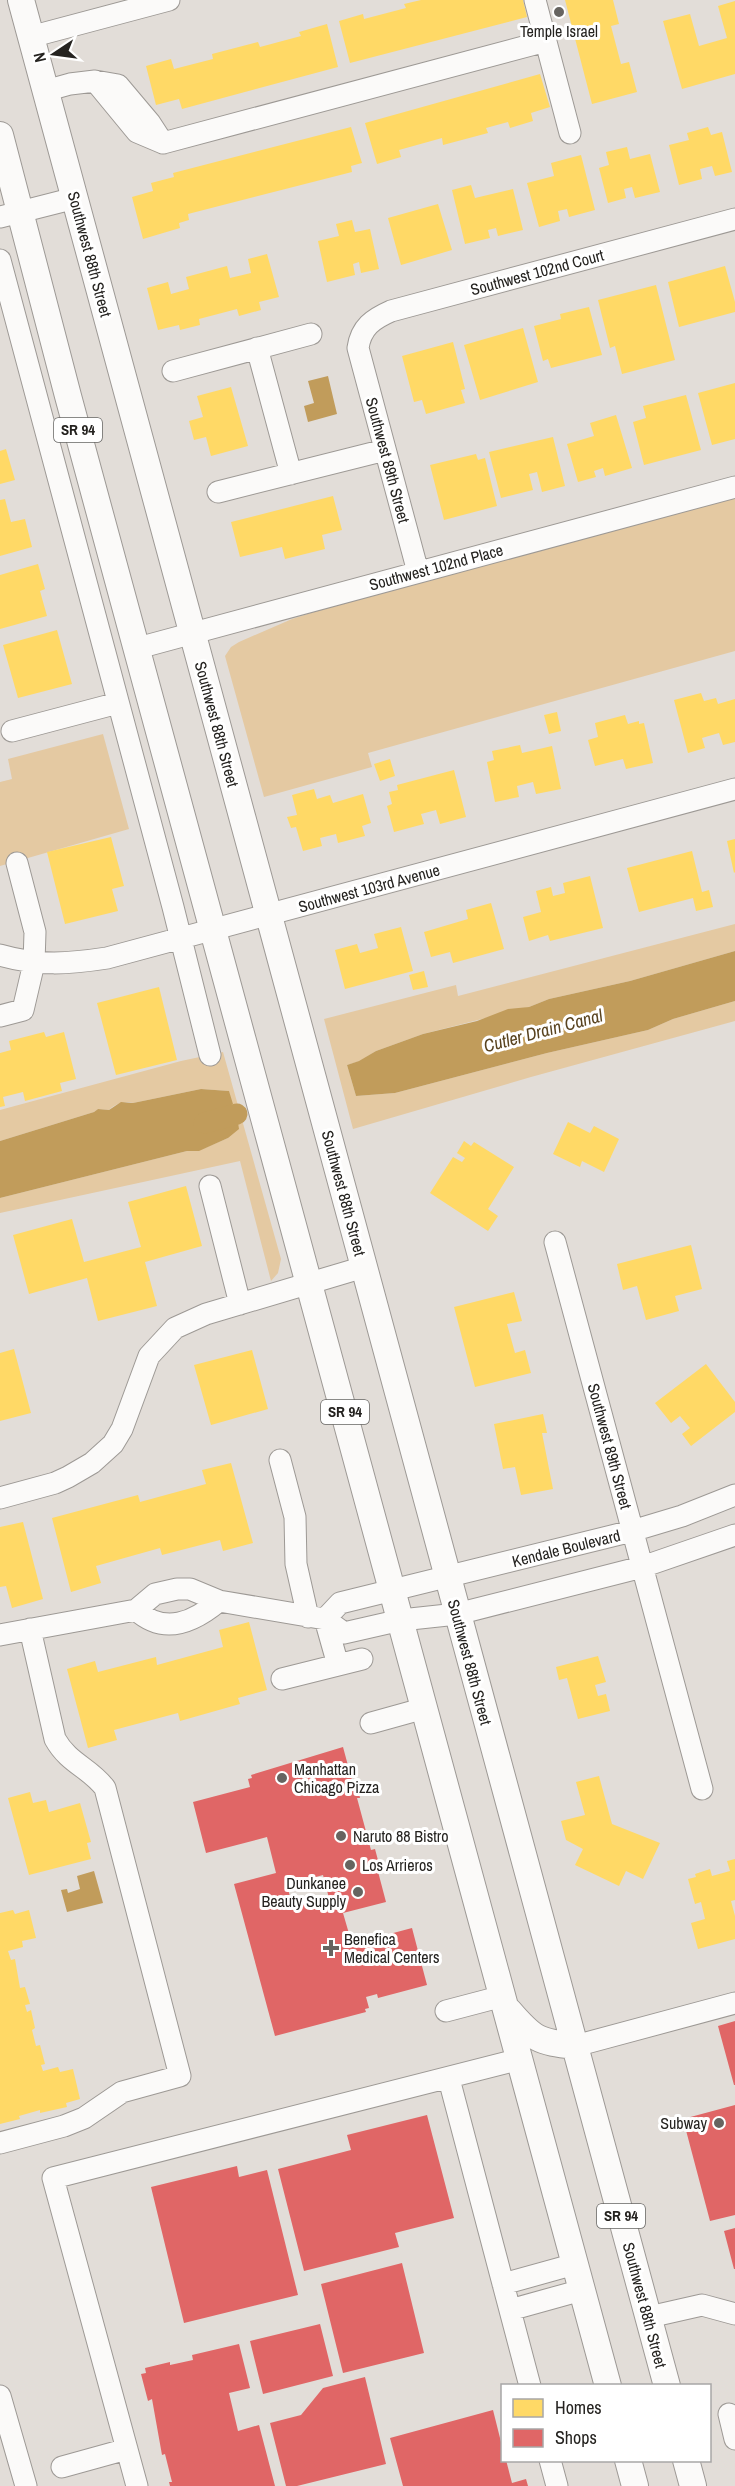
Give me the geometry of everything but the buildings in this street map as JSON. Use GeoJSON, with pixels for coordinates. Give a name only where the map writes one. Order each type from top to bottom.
{"type":"FeatureCollection","features":[{"type":"Feature","properties":{"kind":"main road","name":"Southwest 88th Street"},"geometry":{"type":"LineString","coordinates":[[21,0],[667,2384]]}},
{"type":"Feature","properties":{"kind":"main road","name":"SR 94"},"geometry":{"type":"LineString","coordinates":[[0,135],[10,214],[138,648],[608,2384]]}},
{"type":"Feature","properties":{"kind":"main road"},"geometry":{"type":"LineString","coordinates":[[505,2002],[527,2033],[550,2043],[575,2046]]}},
{"type":"Feature","properties":{"kind":"main road"},"geometry":{"type":"LineString","coordinates":[[629,2462],[635,2486]]}},
{"type":"Feature","properties":{"kind":"main road"},"geometry":{"type":"LineString","coordinates":[[687,2462],[693,2486]]}},
{"type":"Feature","properties":{"kind":"street"},"geometry":{"type":"LineString","coordinates":[[30,37],[169,0]]}},
{"type":"Feature","properties":{"kind":"street"},"geometry":{"type":"LineString","coordinates":[[535,0],[570,133]]}},
{"type":"Feature","properties":{"kind":"street"},"geometry":{"type":"LineString","coordinates":[[45,91],[70,84],[95,81],[118,85],[150,123],[163,143],[546,41]]}},
{"type":"Feature","properties":{"kind":"street"},"geometry":{"type":"LineString","coordinates":[[10,214],[75,198]]}},
{"type":"Feature","properties":{"kind":"street","name":"Southwest 102nd Court"},"geometry":{"type":"LineString","coordinates":[[358,348],[364,327],[391,311],[735,219]]}},
{"type":"Feature","properties":{"kind":"street"},"geometry":{"type":"LineString","coordinates":[[0,260],[182,939],[210,1055]]}},
{"type":"Feature","properties":{"kind":"street"},"geometry":{"type":"LineString","coordinates":[[173,371],[310,334]]}},
{"type":"Feature","properties":{"kind":"street"},"geometry":{"type":"LineString","coordinates":[[257,348],[291,474]]}},
{"type":"Feature","properties":{"kind":"street","name":"Southwest 89th Street"},"geometry":{"type":"LineString","coordinates":[[358,348],[418,572]]}},
{"type":"Feature","properties":{"kind":"street"},"geometry":{"type":"LineString","coordinates":[[218,492],[384,450]]}},
{"type":"Feature","properties":{"kind":"street","name":"Southwest 102nd Place"},"geometry":{"type":"LineString","coordinates":[[138,648],[735,487]]}},
{"type":"Feature","properties":{"kind":"street"},"geometry":{"type":"LineString","coordinates":[[12,731],[118,703]]}},
{"type":"Feature","properties":{"kind":"street","name":"Southwest 103rd Avenue"},"geometry":{"type":"LineString","coordinates":[[0,955],[34,963],[84,961],[107,957],[182,939],[735,789]]}},
{"type":"Feature","properties":{"kind":"street"},"geometry":{"type":"LineString","coordinates":[[0,1016],[23,1011],[34,963],[35,932],[17,863]]}},
{"type":"Feature","properties":{"kind":"street"},"geometry":{"type":"LineString","coordinates":[[210,1186],[240,1304]]}},
{"type":"Feature","properties":{"kind":"street","name":"Southwest 89th Street"},"geometry":{"type":"LineString","coordinates":[[555,1242],[702,1789]]}},
{"type":"Feature","properties":{"kind":"street"},"geometry":{"type":"LineString","coordinates":[[0,1498],[55,1483],[81,1470],[103,1454],[113,1444],[122,1429],[149,1356],[175,1328],[187,1321],[364,1267]]}},
{"type":"Feature","properties":{"kind":"street"},"geometry":{"type":"LineString","coordinates":[[280,1460],[295,1517],[296,1564],[316,1618],[338,1665]]}},
{"type":"Feature","properties":{"kind":"street","name":"Kendale Boulevard"},"geometry":{"type":"LineString","coordinates":[[316,1618],[340,1604],[632,1531],[682,1516],[735,1495]]}},
{"type":"Feature","properties":{"kind":"street"},"geometry":{"type":"LineString","coordinates":[[0,1635],[136,1610],[155,1594],[177,1589],[190,1589],[219,1600],[316,1618],[344,1633],[402,1620],[457,1614],[642,1568],[735,1534]]}},
{"type":"Feature","properties":{"kind":"street"},"geometry":{"type":"LineString","coordinates":[[136,1610],[151,1620],[175,1624],[201,1616],[219,1600]]}},
{"type":"Feature","properties":{"kind":"street"},"geometry":{"type":"LineString","coordinates":[[0,2143],[64,2126],[84,2118],[122,2092],[180,2076],[105,1788],[98,1779],[63,1752],[55,1738],[30,1629]]}},
{"type":"Feature","properties":{"kind":"street"},"geometry":{"type":"LineString","coordinates":[[282,1679],[362,1659]]}},
{"type":"Feature","properties":{"kind":"street"},"geometry":{"type":"LineString","coordinates":[[371,1723],[425,1708]]}},
{"type":"Feature","properties":{"kind":"street"},"geometry":{"type":"LineString","coordinates":[[446,2011],[505,2002]]}},
{"type":"Feature","properties":{"kind":"street"},"geometry":{"type":"LineString","coordinates":[[575,2046],[735,2003]]}},
{"type":"Feature","properties":{"kind":"street"},"geometry":{"type":"LineString","coordinates":[[137,2486],[53,2178],[520,2059]]}},
{"type":"Feature","properties":{"kind":"street"},"geometry":{"type":"LineString","coordinates":[[448,2079],[530,2384]]}},
{"type":"Feature","properties":{"kind":"street"},"geometry":{"type":"LineString","coordinates":[[503,2284],[575,2264]]}},
{"type":"Feature","properties":{"kind":"street"},"geometry":{"type":"LineString","coordinates":[[510,2310],[582,2290]]}},
{"type":"Feature","properties":{"kind":"street"},"geometry":{"type":"LineString","coordinates":[[649,2317],[702,2305],[735,2314]]}},
{"type":"Feature","properties":{"kind":"street"},"geometry":{"type":"LineString","coordinates":[[0,2396],[26,2486]]}},
{"type":"Feature","properties":{"kind":"street"},"geometry":{"type":"LineString","coordinates":[[729,2414],[735,2439]]}},
{"type":"Feature","properties":{"kind":"street"},"geometry":{"type":"LineString","coordinates":[[62,2467],[127,2449]]}},
{"type":"Feature","properties":{"kind":"street"},"geometry":{"type":"LineString","coordinates":[[551,2462],[557,2486]]}},
{"type":"Feature","properties":{"kind":"shaded area"},"geometry":{"type":"Polygon","coordinates":[[[735,497],[735,651],[368,753],[372,767],[264,797],[225,656],[231,647],[292,619],[320,610],[735,497]]]}},
{"type":"Feature","properties":{"kind":"shaded area"},"geometry":{"type":"Polygon","coordinates":[[[103,734],[129,829],[0,866],[0,782],[12,779],[8,759],[103,734]]]}},
{"type":"Feature","properties":{"kind":"shaded area"},"geometry":{"type":"Polygon","coordinates":[[[735,924],[735,951],[630,981],[549,999],[529,1007],[423,1034],[376,1051],[360,1061],[347,1065],[356,1096],[395,1093],[547,1053],[648,1030],[673,1019],[735,1001],[735,1021],[353,1129],[324,1019],[456,985],[458,996],[735,924]]]}},
{"type":"Feature","properties":{"kind":"shaded area"},"geometry":{"type":"Polygon","coordinates":[[[223,1052],[281,1259],[278,1273],[271,1281],[240,1161],[0,1213],[0,1198],[205,1148],[228,1138],[236,1116],[233,1117],[229,1091],[201,1089],[133,1103],[120,1103],[109,1110],[98,1109],[0,1141],[0,1110],[181,1061],[223,1052]]]}},
{"type":"Feature","properties":{"kind":"water"},"geometry":{"type":"Polygon","coordinates":[[[328,376],[337,414],[308,422],[304,406],[314,403],[308,381],[328,376]]]}},
{"type":"Feature","properties":{"kind":"water"},"geometry":{"type":"Polygon","coordinates":[[[735,951],[735,1001],[673,1019],[648,1030],[547,1053],[395,1093],[356,1096],[347,1065],[376,1051],[423,1034],[477,1021],[508,1009],[529,1007],[549,999],[630,981],[735,951]]]}},
{"type":"Feature","properties":{"kind":"water"},"geometry":{"type":"Polygon","coordinates":[[[201,1089],[229,1091],[233,1104],[230,1106],[233,1116],[237,1116],[239,1129],[228,1138],[199,1151],[187,1151],[0,1198],[0,1141],[98,1109],[109,1110],[121,1102],[133,1103],[201,1089]]]}},
{"type":"Feature","properties":{"kind":"water"},"geometry":{"type":"Polygon","coordinates":[[[94,1871],[103,1903],[67,1912],[61,1890],[67,1889],[68,1893],[80,1889],[77,1876],[94,1871]]]}},
{"type":"Feature","properties":{"kind":"waterway","name":"Cutler Drain Canal"},"geometry":{"type":"LineString","coordinates":[[204,1123],[237,1114]]}},
{"type":"Feature","properties":{"kind":"place","name":"Temple Israel"},"geometry":{"type":"Point","coordinates":[559,12]}},
{"type":"Feature","properties":{"kind":"place","name":"Manhattan Chicago Pizza"},"geometry":{"type":"Point","coordinates":[282,1778]}},
{"type":"Feature","properties":{"kind":"place","name":"Naruto 88 Bistro"},"geometry":{"type":"Point","coordinates":[341,1836]}},
{"type":"Feature","properties":{"kind":"place","name":"Los Arrieros"},"geometry":{"type":"Point","coordinates":[350,1865]}},
{"type":"Feature","properties":{"kind":"place","name":"Dunkanee Beauty Supply"},"geometry":{"type":"Point","coordinates":[358,1892]}},
{"type":"Feature","properties":{"kind":"place","name":"Benefica Medical Centers"},"geometry":{"type":"Point","coordinates":[331,1948]}},
{"type":"Feature","properties":{"kind":"place","name":"Subway"},"geometry":{"type":"Point","coordinates":[719,2123]}}]}
